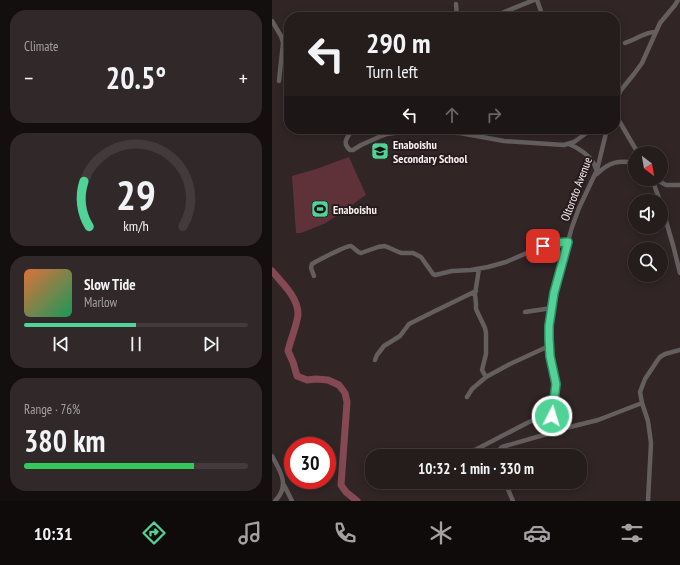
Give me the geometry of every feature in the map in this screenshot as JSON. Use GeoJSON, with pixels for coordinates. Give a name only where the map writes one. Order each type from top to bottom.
{"type":"FeatureCollection","features":[{"type":"Feature","properties":{"kind":"street"},"geometry":{"type":"LineString","coordinates":[[505,12],[536,0],[541,12]]}},
{"type":"Feature","properties":{"kind":"street"},"geometry":{"type":"LineString","coordinates":[[620,92],[642,63],[660,23],[678,0]]}},
{"type":"Feature","properties":{"kind":"street"},"geometry":{"type":"LineString","coordinates":[[456,4],[457,12]]}},
{"type":"Feature","properties":{"kind":"street"},"geometry":{"type":"LineString","coordinates":[[272,21],[281,36],[283,43],[279,81]]}},
{"type":"Feature","properties":{"kind":"street"},"geometry":{"type":"LineString","coordinates":[[625,43],[638,38],[647,32],[656,32]]}},
{"type":"Feature","properties":{"kind":"street"},"geometry":{"type":"LineString","coordinates":[[620,122],[634,146]]}},
{"type":"Feature","properties":{"kind":"street"},"geometry":{"type":"LineString","coordinates":[[350,134],[345,143],[350,150],[387,134]]}},
{"type":"Feature","properties":{"kind":"street"},"geometry":{"type":"LineString","coordinates":[[466,134],[504,141],[564,145],[569,144],[585,134]]}},
{"type":"Feature","properties":{"kind":"street","name":"Oltoroto Avenue"},"geometry":{"type":"LineString","coordinates":[[499,449],[550,433],[552,428],[556,384],[551,364],[549,346],[549,326],[552,308],[558,279],[575,218],[597,170],[606,134]]}},
{"type":"Feature","properties":{"kind":"street"},"geometry":{"type":"LineString","coordinates":[[569,144],[592,160],[597,170]]}},
{"type":"Feature","properties":{"kind":"street"},"geometry":{"type":"LineString","coordinates":[[594,176],[604,167],[613,163],[628,162]]}},
{"type":"Feature","properties":{"kind":"street"},"geometry":{"type":"LineString","coordinates":[[668,185],[680,185]]}},
{"type":"Feature","properties":{"kind":"street"},"geometry":{"type":"LineString","coordinates":[[668,228],[680,273]]}},
{"type":"Feature","properties":{"kind":"street"},"geometry":{"type":"LineString","coordinates":[[314,276],[311,266],[312,264],[347,246],[352,247],[359,253],[386,246],[401,253],[413,253],[421,257],[435,275],[452,271],[479,269],[506,262],[543,246],[554,243],[568,242]]}},
{"type":"Feature","properties":{"kind":"street"},"geometry":{"type":"LineString","coordinates":[[479,269],[476,291],[476,309],[485,328],[485,360],[482,370],[486,377]]}},
{"type":"Feature","properties":{"kind":"street"},"geometry":{"type":"LineString","coordinates":[[375,360],[384,346],[400,336],[410,324],[476,291]]}},
{"type":"Feature","properties":{"kind":"street"},"geometry":{"type":"LineString","coordinates":[[525,312],[552,308]]}},
{"type":"Feature","properties":{"kind":"street"},"geometry":{"type":"LineString","coordinates":[[467,397],[472,389],[486,377],[549,346]]}},
{"type":"Feature","properties":{"kind":"street"},"geometry":{"type":"LineString","coordinates":[[648,501],[651,443],[648,421],[640,392],[645,379],[656,361],[665,354],[680,350]]}},
{"type":"Feature","properties":{"kind":"street"},"geometry":{"type":"LineString","coordinates":[[562,433],[566,428],[598,420],[642,403]]}},
{"type":"Feature","properties":{"kind":"street"},"geometry":{"type":"LineString","coordinates":[[477,449],[532,421],[543,417],[552,416]]}},
{"type":"Feature","properties":{"kind":"street"},"geometry":{"type":"LineString","coordinates":[[272,456],[281,474],[284,485],[275,501]]}},
{"type":"Feature","properties":{"kind":"street"},"geometry":{"type":"LineString","coordinates":[[286,489],[292,501]]}},
{"type":"Feature","properties":{"kind":"street"},"geometry":{"type":"LineString","coordinates":[[508,489],[513,501]]}},
{"type":"Feature","properties":{"kind":"shaded area","name":"Enaboishu"},"geometry":{"type":"Polygon","coordinates":[[[349,157],[366,195],[326,223],[301,233],[296,233],[292,176],[349,157]]]}},
{"type":"Feature","properties":{"kind":"waterway"},"geometry":{"type":"LineString","coordinates":[[272,271],[289,291],[297,308],[298,317],[288,351],[297,376],[307,380],[328,380],[339,385],[345,393],[347,402],[341,485],[346,492],[357,501]]}},
{"type":"Feature","properties":{"kind":"place","name":"Enaboishu Secondary School"},"geometry":{"type":"Point","coordinates":[380,151]}},
{"type":"Feature","properties":{"kind":"place","name":"Enaboishu"},"geometry":{"type":"Point","coordinates":[320,209]}},
{"type":"Feature","properties":{"kind":"route"},"geometry":{"type":"LineString","coordinates":[[543,246],[554,243],[568,242],[554,293],[549,326],[550,356],[556,384],[552,416]]}}]}
